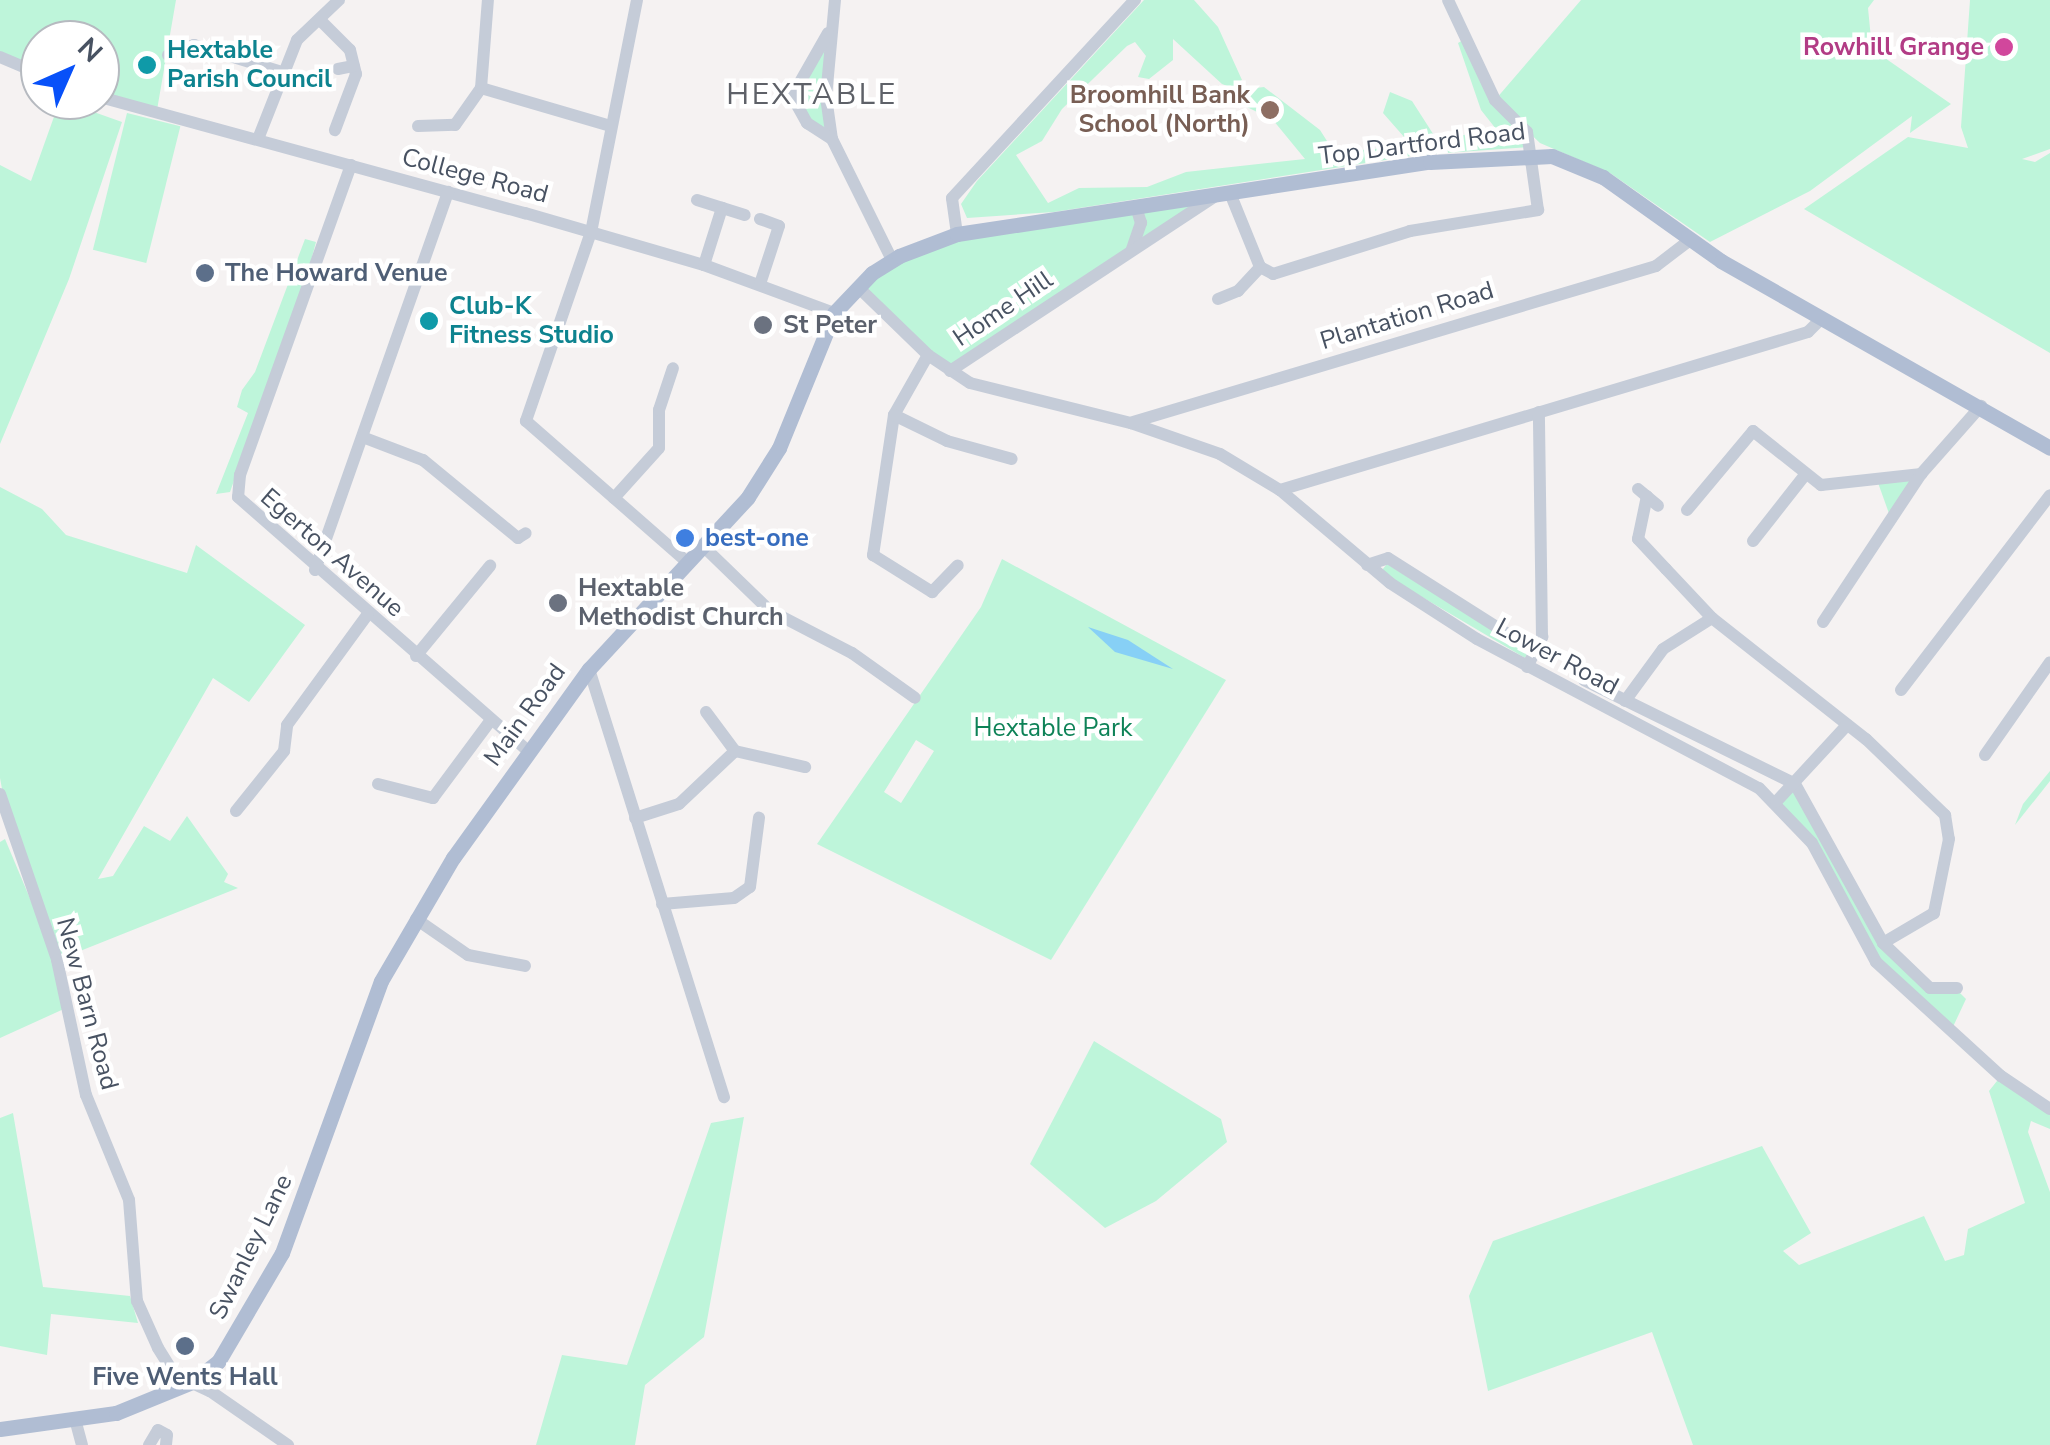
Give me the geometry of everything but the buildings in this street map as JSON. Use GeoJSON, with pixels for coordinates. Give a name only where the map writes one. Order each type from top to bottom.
{"type":"FeatureCollection","features":[{"type":"Feature","properties":{"kind":"main road","name":"Top Dartford Road"},"geometry":{"type":"LineString","coordinates":[[860,289],[892,260],[957,234],[1136,206],[1533,154],[1603,178],[1690,240],[2050,448]]}},
{"type":"Feature","properties":{"kind":"main road","name":"Main Road"},"geometry":{"type":"LineString","coordinates":[[378,987],[416,918],[589,669],[748,498],[780,448],[834,314],[860,289]]}},
{"type":"Feature","properties":{"kind":"main road","name":"Swanley Lane"},"geometry":{"type":"LineString","coordinates":[[0,1429],[116,1413],[192,1382],[231,1344],[282,1252],[378,987]]}},
{"type":"Feature","properties":{"kind":"street"},"geometry":{"type":"LineString","coordinates":[[258,140],[298,40],[322,21],[339,0]]}},
{"type":"Feature","properties":{"kind":"street"},"geometry":{"type":"LineString","coordinates":[[418,126],[455,125],[481,88],[488,0]]}},
{"type":"Feature","properties":{"kind":"street"},"geometry":{"type":"LineString","coordinates":[[637,0],[591,232],[526,420],[687,562]]}},
{"type":"Feature","properties":{"kind":"street"},"geometry":{"type":"LineString","coordinates":[[835,0],[829,30],[832,138],[892,260]]}},
{"type":"Feature","properties":{"kind":"street"},"geometry":{"type":"LineString","coordinates":[[957,234],[952,198],[1135,0]]}},
{"type":"Feature","properties":{"kind":"street"},"geometry":{"type":"LineString","coordinates":[[1224,194],[1260,267],[1274,274],[1410,231],[1538,210],[1533,154],[1526,132],[1494,100],[1448,0]]}},
{"type":"Feature","properties":{"kind":"street"},"geometry":{"type":"LineString","coordinates":[[322,21],[350,50],[354,66],[354,86],[335,130]]}},
{"type":"Feature","properties":{"kind":"street"},"geometry":{"type":"LineString","coordinates":[[829,30],[792,96],[806,123],[832,138]]}},
{"type":"Feature","properties":{"kind":"street"},"geometry":{"type":"LineString","coordinates":[[168,54],[194,46],[282,72]]}},
{"type":"Feature","properties":{"kind":"street"},"geometry":{"type":"LineString","coordinates":[[338,69],[354,66]]}},
{"type":"Feature","properties":{"kind":"street"},"geometry":{"type":"LineString","coordinates":[[481,88],[611,126]]}},
{"type":"Feature","properties":{"kind":"street","name":"College Road"},"geometry":{"type":"LineString","coordinates":[[120,103],[704,265],[834,314]]}},
{"type":"Feature","properties":{"kind":"street","name":"Egerton Avenue"},"geometry":{"type":"LineString","coordinates":[[351,165],[238,486],[246,510],[529,752]]}},
{"type":"Feature","properties":{"kind":"street"},"geometry":{"type":"LineString","coordinates":[[315,570],[365,438],[448,192]]}},
{"type":"Feature","properties":{"kind":"street","name":"Home Hill"},"geometry":{"type":"LineString","coordinates":[[860,289],[950,371],[1132,249],[1224,194]]}},
{"type":"Feature","properties":{"kind":"street"},"geometry":{"type":"LineString","coordinates":[[697,200],[779,226],[760,284]]}},
{"type":"Feature","properties":{"kind":"street"},"geometry":{"type":"LineString","coordinates":[[1132,249],[1141,223],[1136,206]]}},
{"type":"Feature","properties":{"kind":"street"},"geometry":{"type":"LineString","coordinates":[[704,265],[722,208]]}},
{"type":"Feature","properties":{"kind":"street","name":"Plantation Road"},"geometry":{"type":"LineString","coordinates":[[1130,423],[1656,266],[1690,240]]}},
{"type":"Feature","properties":{"kind":"street"},"geometry":{"type":"LineString","coordinates":[[1218,299],[1238,291],[1260,267]]}},
{"type":"Feature","properties":{"kind":"street"},"geometry":{"type":"LineString","coordinates":[[1280,490],[1808,332],[1821,319]]}},
{"type":"Feature","properties":{"kind":"street"},"geometry":{"type":"LineString","coordinates":[[928,354],[894,415],[872,556],[932,592],[958,565]]}},
{"type":"Feature","properties":{"kind":"street"},"geometry":{"type":"LineString","coordinates":[[614,498],[659,448],[673,368]]}},
{"type":"Feature","properties":{"kind":"street","name":"Lower Road"},"geometry":{"type":"LineString","coordinates":[[950,371],[1009,398],[1130,423],[1220,454],[1280,490],[1367,564],[1528,668],[1733,772],[1776,802],[1824,863],[1876,962],[2000,1076],[2050,1110]]}},
{"type":"Feature","properties":{"kind":"street"},"geometry":{"type":"LineString","coordinates":[[1823,622],[1921,474],[1981,406]]}},
{"type":"Feature","properties":{"kind":"street"},"geometry":{"type":"LineString","coordinates":[[1528,668],[1542,637],[1539,412]]}},
{"type":"Feature","properties":{"kind":"street"},"geometry":{"type":"LineString","coordinates":[[894,415],[947,440],[1012,459]]}},
{"type":"Feature","properties":{"kind":"street"},"geometry":{"type":"LineString","coordinates":[[1687,510],[1753,432],[1822,486],[1921,474]]}},
{"type":"Feature","properties":{"kind":"street"},"geometry":{"type":"LineString","coordinates":[[365,438],[423,460],[518,538],[526,534]]}},
{"type":"Feature","properties":{"kind":"street"},"geometry":{"type":"LineString","coordinates":[[1752,541],[1805,475]]}},
{"type":"Feature","properties":{"kind":"street"},"geometry":{"type":"LineString","coordinates":[[1658,506],[1642,492],[1638,539],[1712,618],[1847,724],[1937,803],[1949,839],[1934,913],[1883,943]]}},
{"type":"Feature","properties":{"kind":"street"},"geometry":{"type":"LineString","coordinates":[[1901,690],[2050,495]]}},
{"type":"Feature","properties":{"kind":"street"},"geometry":{"type":"LineString","coordinates":[[703,546],[769,610],[852,653],[916,698]]}},
{"type":"Feature","properties":{"kind":"street"},"geometry":{"type":"LineString","coordinates":[[1367,564],[1388,558],[1536,652]]}},
{"type":"Feature","properties":{"kind":"street"},"geometry":{"type":"LineString","coordinates":[[416,656],[490,566]]}},
{"type":"Feature","properties":{"kind":"street"},"geometry":{"type":"LineString","coordinates":[[236,811],[284,751],[287,725],[368,614]]}},
{"type":"Feature","properties":{"kind":"street"},"geometry":{"type":"LineString","coordinates":[[1625,700],[1662,648],[1712,618]]}},
{"type":"Feature","properties":{"kind":"street"},"geometry":{"type":"LineString","coordinates":[[1985,754],[2050,662]]}},
{"type":"Feature","properties":{"kind":"street"},"geometry":{"type":"LineString","coordinates":[[589,669],[724,1096]]}},
{"type":"Feature","properties":{"kind":"street","name":"Lower Road"},"geometry":{"type":"LineString","coordinates":[[1584,680],[1795,784]]}},
{"type":"Feature","properties":{"kind":"street"},"geometry":{"type":"LineString","coordinates":[[706,712],[735,751],[805,766]]}},
{"type":"Feature","properties":{"kind":"street"},"geometry":{"type":"LineString","coordinates":[[378,784],[433,798],[491,720]]}},
{"type":"Feature","properties":{"kind":"street"},"geometry":{"type":"LineString","coordinates":[[1776,802],[1847,724]]}},
{"type":"Feature","properties":{"kind":"street"},"geometry":{"type":"LineString","coordinates":[[635,818],[679,804],[735,751]]}},
{"type":"Feature","properties":{"kind":"street"},"geometry":{"type":"LineString","coordinates":[[1795,784],[1883,943],[1930,988],[1957,988]]}},
{"type":"Feature","properties":{"kind":"street","name":"New Barn Road"},"geometry":{"type":"LineString","coordinates":[[0,794],[57,960],[86,1095],[130,1200],[138,1301],[175,1375],[192,1382],[288,1445]]}},
{"type":"Feature","properties":{"kind":"street"},"geometry":{"type":"LineString","coordinates":[[662,904],[734,898],[750,887],[759,818]]}},
{"type":"Feature","properties":{"kind":"street"},"geometry":{"type":"LineString","coordinates":[[416,918],[468,955],[526,966]]}},
{"type":"Feature","properties":{"kind":"street"},"geometry":{"type":"LineString","coordinates":[[75,1419],[82,1445]]}},
{"type":"Feature","properties":{"kind":"street"},"geometry":{"type":"LineString","coordinates":[[149,1445],[158,1430],[167,1435],[166,1445]]}},
{"type":"Feature","properties":{"kind":"green space"},"geometry":{"type":"Polygon","coordinates":[[[0,0],[176,0],[157,110],[120,98],[120,20],[20,20],[20,61],[0,52],[0,0]]]}},
{"type":"Feature","properties":{"kind":"green space"},"geometry":{"type":"Polygon","coordinates":[[[1144,0],[1194,0],[1218,27],[1242,80],[1232,88],[1222,84],[1173,39],[1173,60],[1149,79],[1138,77],[1146,56],[1135,42],[1127,46],[1062,109],[1042,141],[1016,155],[1048,203],[1079,188],[1147,187],[1186,172],[1305,159],[1273,120],[1237,102],[1247,89],[1264,87],[1320,130],[1334,152],[1412,146],[1383,113],[1390,92],[1412,101],[1437,140],[1496,129],[1481,110],[1458,43],[1463,40],[1528,147],[1417,155],[1054,212],[967,218],[961,204],[977,181],[1144,0]]]}},
{"type":"Feature","properties":{"kind":"green space"},"geometry":{"type":"Polygon","coordinates":[[[1581,0],[1874,0],[1868,8],[1872,49],[1951,104],[1910,133],[1912,116],[1810,191],[1710,242],[1610,173],[1540,143],[1495,100],[1581,0]]]}},
{"type":"Feature","properties":{"kind":"green space"},"geometry":{"type":"Polygon","coordinates":[[[1970,0],[2050,0],[2050,149],[2022,159],[2035,162],[2050,153],[2050,353],[1804,209],[1908,137],[1968,148],[1961,127],[1970,0]]]}},
{"type":"Feature","properties":{"kind":"green space"},"geometry":{"type":"Polygon","coordinates":[[[828,33],[831,136],[808,122],[794,96],[828,33]]]}},
{"type":"Feature","properties":{"kind":"green space"},"geometry":{"type":"Polygon","coordinates":[[[127,113],[180,126],[146,263],[93,250],[127,113]]]}},
{"type":"Feature","properties":{"kind":"green space"},"geometry":{"type":"Polygon","coordinates":[[[53,120],[122,122],[69,279],[0,444],[0,165],[31,181],[53,120]]]}},
{"type":"Feature","properties":{"kind":"green space"},"geometry":{"type":"Polygon","coordinates":[[[1217,195],[950,370],[860,290],[921,247],[1217,195]]]}},
{"type":"Feature","properties":{"kind":"green space"},"geometry":{"type":"Polygon","coordinates":[[[305,239],[316,242],[308,272],[230,492],[216,494],[248,413],[237,407],[242,390],[255,372],[305,239]]]}},
{"type":"Feature","properties":{"kind":"green space"},"geometry":{"type":"Polygon","coordinates":[[[1921,474],[1891,519],[1877,480],[1921,474]]]}},
{"type":"Feature","properties":{"kind":"green space"},"geometry":{"type":"Polygon","coordinates":[[[0,487],[42,509],[66,535],[187,573],[196,545],[305,625],[249,702],[213,678],[98,879],[113,876],[144,826],[170,841],[187,816],[228,874],[224,882],[238,888],[60,959],[6,811],[0,778],[0,487]]]}},
{"type":"Feature","properties":{"kind":"green space","name":"Hextable Park"},"geometry":{"type":"Polygon","coordinates":[[[1002,559],[1226,680],[1051,960],[817,844],[981,607],[1002,559]],[[916,740],[884,792],[901,803],[934,751],[916,740]]]}},
{"type":"Feature","properties":{"kind":"green space"},"geometry":{"type":"Polygon","coordinates":[[[1387,564],[1528,652],[1525,658],[1395,581],[1382,570],[1387,564]]]}},
{"type":"Feature","properties":{"kind":"green space"},"geometry":{"type":"Polygon","coordinates":[[[2050,771],[2050,781],[2015,825],[2023,804],[2050,771]]]}},
{"type":"Feature","properties":{"kind":"green space"},"geometry":{"type":"Polygon","coordinates":[[[1795,785],[1883,943],[1935,992],[1958,991],[1966,999],[1951,1031],[1876,962],[1824,863],[1776,802],[1795,785]]]}},
{"type":"Feature","properties":{"kind":"green space"},"geometry":{"type":"Polygon","coordinates":[[[5,839],[52,951],[66,1008],[0,1038],[0,842],[5,839]]]}},
{"type":"Feature","properties":{"kind":"green space"},"geometry":{"type":"Polygon","coordinates":[[[1094,1041],[1221,1119],[1227,1142],[1156,1201],[1105,1228],[1030,1164],[1094,1041]]]}},
{"type":"Feature","properties":{"kind":"green space"},"geometry":{"type":"Polygon","coordinates":[[[2001,1076],[2050,1109],[2050,1129],[2031,1121],[2028,1132],[2050,1192],[2050,1445],[1693,1445],[1652,1332],[1488,1391],[1469,1296],[1493,1241],[1762,1146],[1811,1233],[1783,1251],[1799,1265],[1924,1216],[1945,1261],[1964,1255],[1968,1229],[2025,1203],[1989,1091],[2001,1076]]]}},
{"type":"Feature","properties":{"kind":"green space"},"geometry":{"type":"Polygon","coordinates":[[[13,1113],[43,1287],[130,1296],[138,1323],[51,1314],[47,1355],[0,1346],[0,1118],[13,1113]]]}},
{"type":"Feature","properties":{"kind":"green space"},"geometry":{"type":"Polygon","coordinates":[[[744,1117],[704,1337],[645,1385],[635,1445],[536,1445],[562,1355],[627,1365],[711,1123],[744,1117]]]}},
{"type":"Feature","properties":{"kind":"water"},"geometry":{"type":"Polygon","coordinates":[[[1088,627],[1128,640],[1173,669],[1115,652],[1088,627]]]}},
{"type":"Feature","properties":{"kind":"place","name":"Rowhill Grange"},"geometry":{"type":"Point","coordinates":[2004,47]}},
{"type":"Feature","properties":{"kind":"place","name":"Hextable Parish Council"},"geometry":{"type":"Point","coordinates":[147,65]}},
{"type":"Feature","properties":{"kind":"place","name":"Broomhill Bank School (North)"},"geometry":{"type":"Point","coordinates":[1270,110]}},
{"type":"Feature","properties":{"kind":"place","name":"The Howard Venue"},"geometry":{"type":"Point","coordinates":[205,273]}},
{"type":"Feature","properties":{"kind":"place","name":"Club-K Fitness Studio"},"geometry":{"type":"Point","coordinates":[429,321]}},
{"type":"Feature","properties":{"kind":"place","name":"St Peter"},"geometry":{"type":"Point","coordinates":[763,325]}},
{"type":"Feature","properties":{"kind":"place","name":"best-one"},"geometry":{"type":"Point","coordinates":[685,538]}},
{"type":"Feature","properties":{"kind":"place","name":"Hextable Methodist Church"},"geometry":{"type":"Point","coordinates":[558,603]}},
{"type":"Feature","properties":{"kind":"place","name":"Five Wents Hall"},"geometry":{"type":"Point","coordinates":[185,1346]}},
{"type":"Feature","properties":{"kind":"district","name":"HEXTABLE"},"geometry":{"type":"Point","coordinates":[812,95]}}]}
